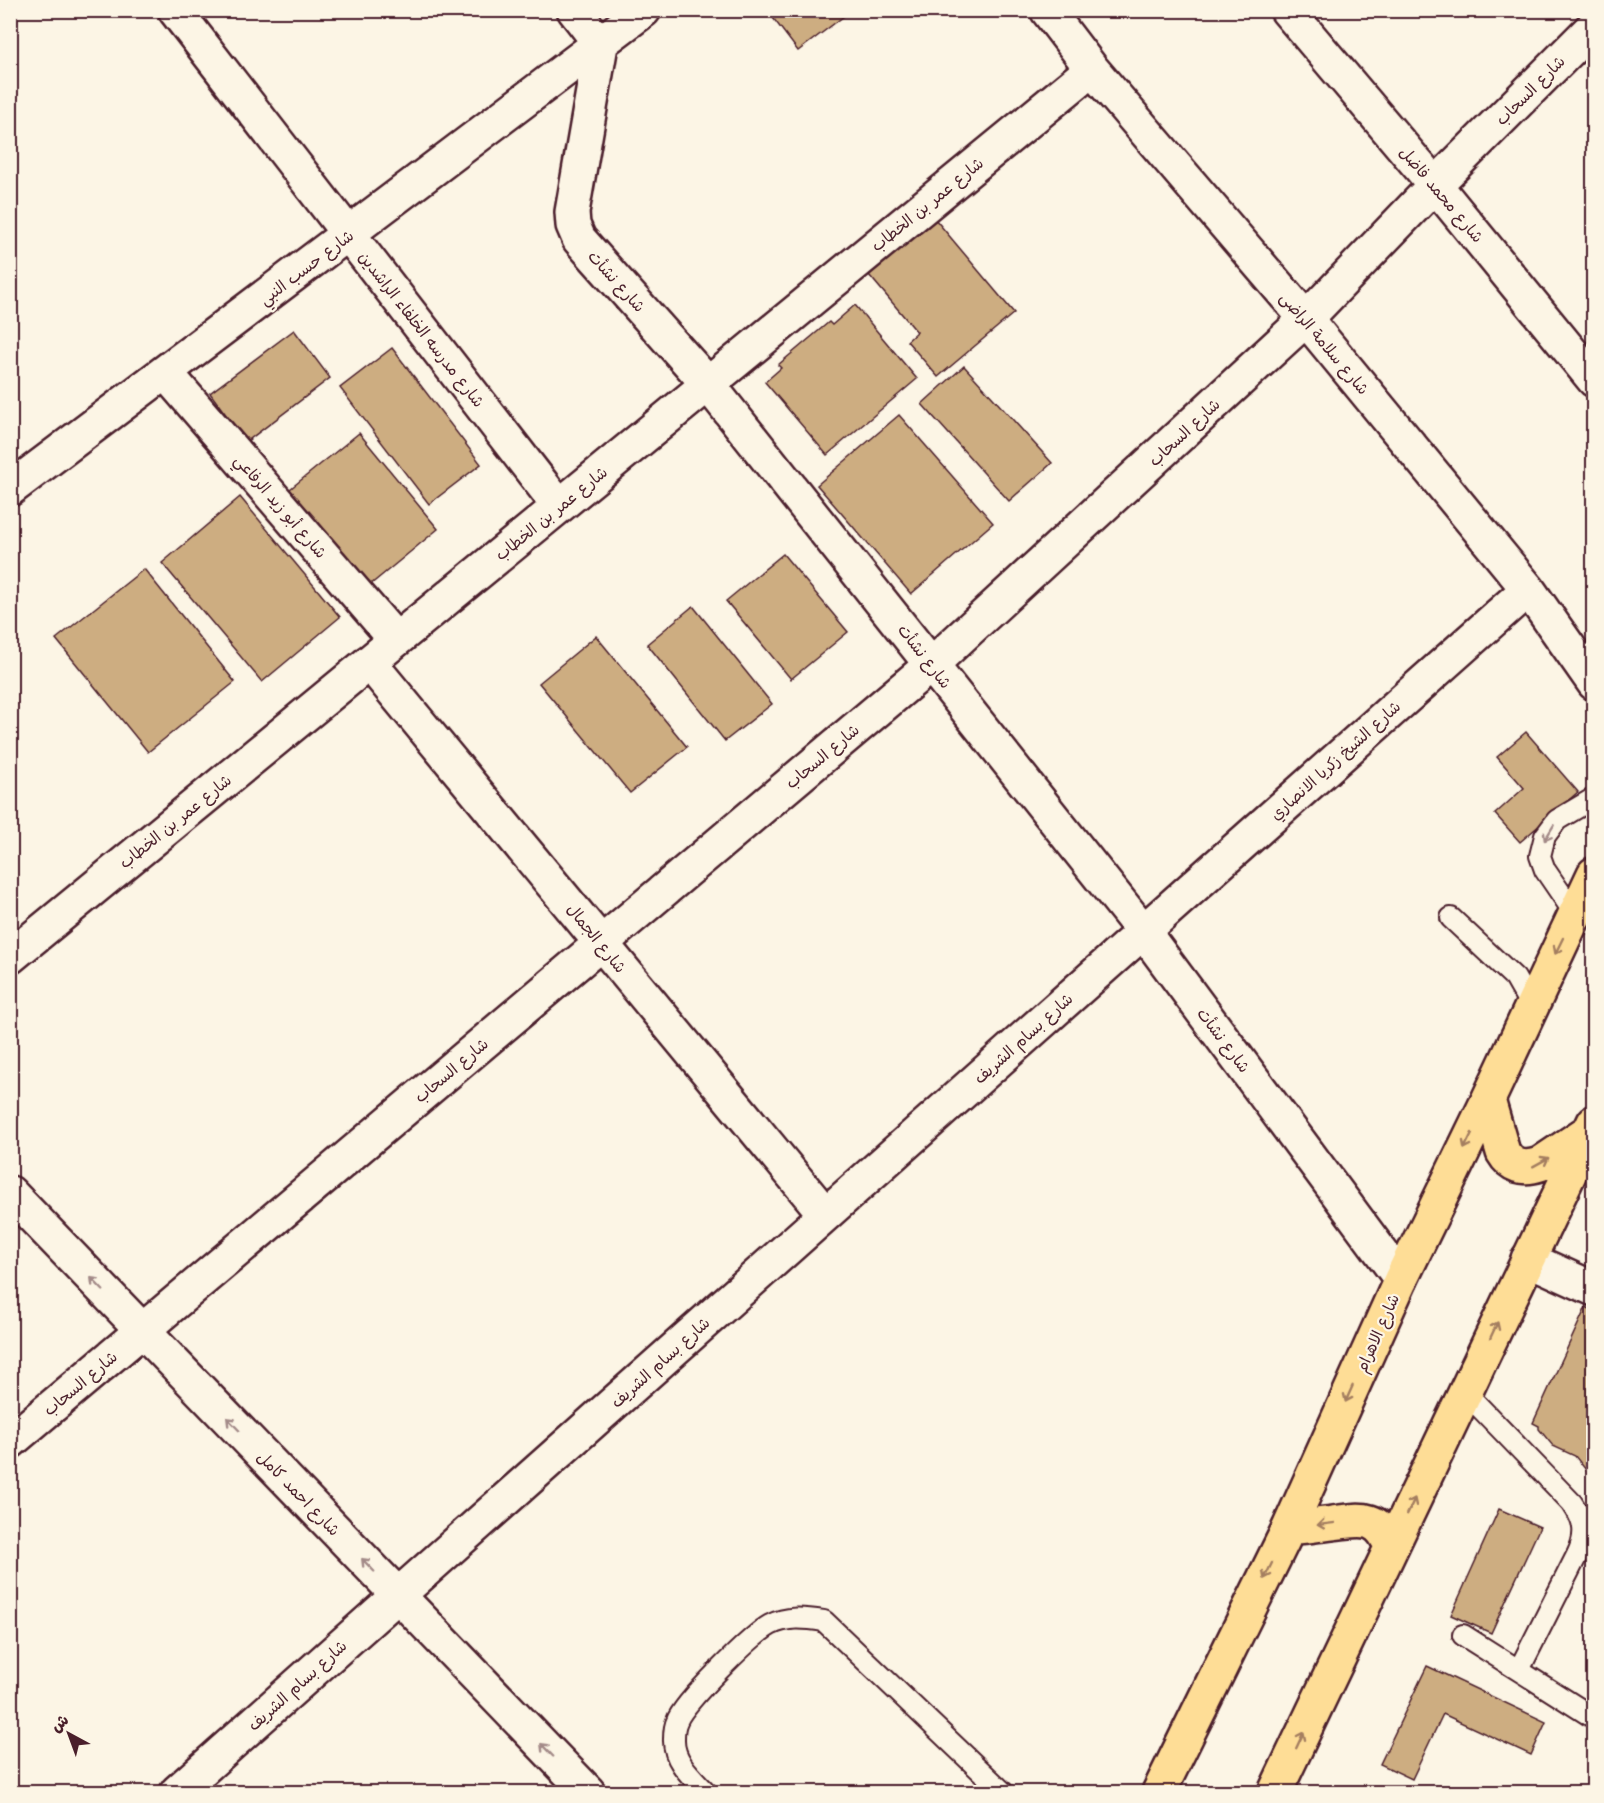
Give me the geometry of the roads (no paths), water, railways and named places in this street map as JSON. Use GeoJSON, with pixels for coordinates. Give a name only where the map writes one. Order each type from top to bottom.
{"type":"FeatureCollection","features":[{"type":"Feature","properties":{"kind":"main road","name":"شارع الاهرام"},"geometry":{"type":"LineString","coordinates":[[1159,1792],[1289,1528],[1401,1279],[1488,1100],[1593,874]]}},
{"type":"Feature","properties":{"kind":"main road"},"geometry":{"type":"LineString","coordinates":[[1488,1100],[1503,1152],[1514,1165],[1532,1167],[1539,1164],[1591,1126]]}},
{"type":"Feature","properties":{"kind":"main road"},"geometry":{"type":"LineString","coordinates":[[1275,1792],[1591,1126]]}},
{"type":"Feature","properties":{"kind":"main road"},"geometry":{"type":"LineString","coordinates":[[1289,1528],[1356,1519],[1368,1521],[1379,1527],[1387,1536],[1391,1547]]}},
{"type":"Feature","properties":{"kind":"street","name":"شارع مدرسه الخلفاء الراشدين"},"geometry":{"type":"LineString","coordinates":[[175,10],[559,506]]}},
{"type":"Feature","properties":{"kind":"street"},"geometry":{"type":"LineString","coordinates":[[574,10],[601,45]]}},
{"type":"Feature","properties":{"kind":"street","name":"شارع حسب النبي"},"geometry":{"type":"LineString","coordinates":[[10,489],[601,45],[644,10]]}},
{"type":"Feature","properties":{"kind":"street","name":"شارع سلامة الراضى"},"geometry":{"type":"LineString","coordinates":[[1047,10],[1092,69],[1306,319],[1528,589],[1593,683]]}},
{"type":"Feature","properties":{"kind":"street","name":"شارع محمد فاضل"},"geometry":{"type":"LineString","coordinates":[[1287,10],[1435,185],[1593,380]]}},
{"type":"Feature","properties":{"kind":"street","name":"شارع السحاب"},"geometry":{"type":"LineString","coordinates":[[10,1442],[932,664],[1306,319],[1593,26]]}},
{"type":"Feature","properties":{"kind":"street","name":"شارع نشأت"},"geometry":{"type":"LineString","coordinates":[[601,45],[572,212],[573,225],[579,239],[708,384],[932,664],[1143,931],[1401,1279]]}},
{"type":"Feature","properties":{"kind":"street","name":"شارع عمر بن الخطاب"},"geometry":{"type":"LineString","coordinates":[[10,957],[1092,69]]}},
{"type":"Feature","properties":{"kind":"street","name":"شارع أبو زيد الرفاعي"},"geometry":{"type":"LineString","coordinates":[[165,372],[396,640]]}},
{"type":"Feature","properties":{"kind":"street","name":"شارع الشيخ زكريا الانصاري"},"geometry":{"type":"LineString","coordinates":[[1143,931],[1528,589]]}},
{"type":"Feature","properties":{"kind":"street","name":"شارع الجمال"},"geometry":{"type":"LineString","coordinates":[[369,662],[825,1214]]}},
{"type":"Feature","properties":{"kind":"street","name":"شارع بسام الشريف"},"geometry":{"type":"LineString","coordinates":[[177,1792],[1143,931]]}},
{"type":"Feature","properties":{"kind":"street","name":"شارع احمد كامل"},"geometry":{"type":"LineString","coordinates":[[10,1193],[588,1792]]}},
{"type":"Feature","properties":{"kind":"street"},"geometry":{"type":"LineString","coordinates":[[1528,1259],[1593,1289]]}},
{"type":"Feature","properties":{"kind":"lane"},"geometry":{"type":"LineString","coordinates":[[1575,914],[1545,870],[1540,856],[1545,836],[1557,820],[1593,798]]}},
{"type":"Feature","properties":{"kind":"lane"},"geometry":{"type":"LineString","coordinates":[[1451,918],[1515,978],[1531,1006]]}},
{"type":"Feature","properties":{"kind":"lane"},"geometry":{"type":"LineString","coordinates":[[1465,1392],[1572,1503],[1580,1514],[1584,1528],[1583,1542],[1519,1670]]}},
{"type":"Feature","properties":{"kind":"lane"},"geometry":{"type":"LineString","coordinates":[[706,1792],[678,1759],[674,1740],[676,1720],[687,1704],[749,1641],[771,1625],[797,1617],[824,1621],[1003,1792]]}},
{"type":"Feature","properties":{"kind":"lane"},"geometry":{"type":"LineString","coordinates":[[1463,1635],[1593,1718]]}}]}
